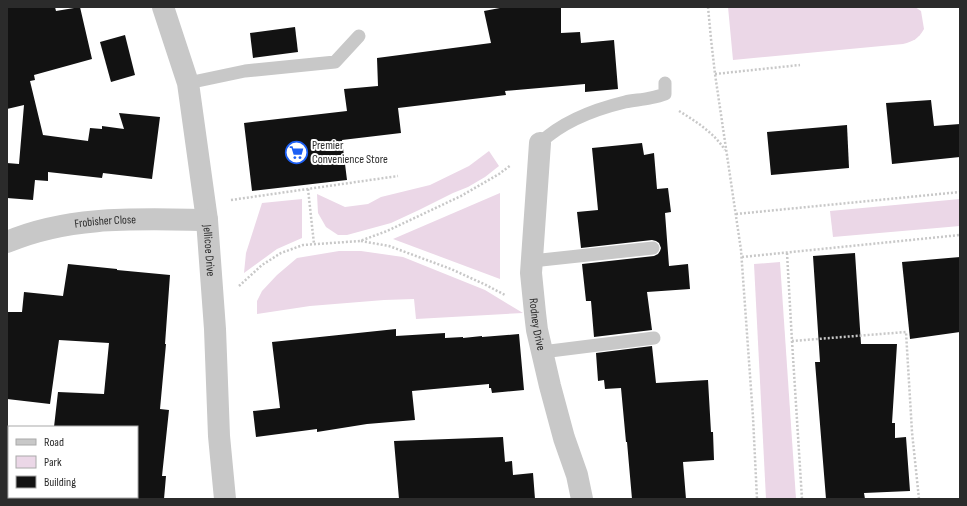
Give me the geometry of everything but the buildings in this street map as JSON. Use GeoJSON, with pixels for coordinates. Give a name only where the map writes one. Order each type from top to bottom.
{"type":"FeatureCollection","features":[{"type":"Feature","properties":{"kind":"street","name":"Jellicoe Drive"},"geometry":{"type":"LineString","coordinates":[[163,7],[188,84],[207,220],[215,329],[219,436],[225,499]]}},
{"type":"Feature","properties":{"kind":"street","name":"Rodney Drive"},"geometry":{"type":"LineString","coordinates":[[540,143],[531,273],[537,330],[550,386],[564,438],[577,475],[582,499]]}},
{"type":"Feature","properties":{"kind":"street","name":"Frobisher Close"},"geometry":{"type":"LineString","coordinates":[[7,242],[32,232],[78,222],[131,219],[207,220]]}},
{"type":"Feature","properties":{"kind":"lane"},"geometry":{"type":"LineString","coordinates":[[188,84],[245,71],[335,62],[359,36]]}},
{"type":"Feature","properties":{"kind":"lane"},"geometry":{"type":"LineString","coordinates":[[540,143],[568,124],[592,112],[626,102],[665,94],[665,83]]}},
{"type":"Feature","properties":{"kind":"lane"},"geometry":{"type":"LineString","coordinates":[[532,261],[653,248]]}},
{"type":"Feature","properties":{"kind":"lane"},"geometry":{"type":"LineString","coordinates":[[542,352],[654,338]]}},
{"type":"Feature","properties":{"kind":"path"},"geometry":{"type":"LineString","coordinates":[[708,7],[715,74],[742,257],[754,417],[757,499]]}},
{"type":"Feature","properties":{"kind":"path"},"geometry":{"type":"LineString","coordinates":[[715,74],[800,65]]}},
{"type":"Feature","properties":{"kind":"path"},"geometry":{"type":"LineString","coordinates":[[660,96],[675,108],[695,120],[721,144],[726,152]]}},
{"type":"Feature","properties":{"kind":"path"},"geometry":{"type":"LineString","coordinates":[[236,289],[262,266],[281,253],[303,246],[360,240],[387,231],[461,196],[498,174],[540,143]]}},
{"type":"Feature","properties":{"kind":"path"},"geometry":{"type":"LineString","coordinates":[[227,200],[398,176]]}},
{"type":"Feature","properties":{"kind":"path"},"geometry":{"type":"LineString","coordinates":[[308,189],[314,245]]}},
{"type":"Feature","properties":{"kind":"path"},"geometry":{"type":"LineString","coordinates":[[736,214],[960,192]]}},
{"type":"Feature","properties":{"kind":"path"},"geometry":{"type":"LineString","coordinates":[[742,257],[960,235]]}},
{"type":"Feature","properties":{"kind":"path"},"geometry":{"type":"LineString","coordinates":[[360,240],[390,246],[451,269],[486,285],[535,313]]}},
{"type":"Feature","properties":{"kind":"path"},"geometry":{"type":"LineString","coordinates":[[787,253],[802,499]]}},
{"type":"Feature","properties":{"kind":"path"},"geometry":{"type":"LineString","coordinates":[[792,341],[906,332],[919,499]]}},
{"type":"Feature","properties":{"kind":"green space"},"geometry":{"type":"Polygon","coordinates":[[[728,7],[915,7],[921,11],[924,29],[915,39],[903,44],[733,60],[728,7]]]}},
{"type":"Feature","properties":{"kind":"green space"},"geometry":{"type":"Polygon","coordinates":[[[489,151],[499,166],[485,177],[468,187],[391,223],[347,235],[338,235],[326,227],[318,213],[317,194],[345,207],[368,204],[381,197],[430,185],[469,166],[489,151]]]}},
{"type":"Feature","properties":{"kind":"green space"},"geometry":{"type":"Polygon","coordinates":[[[500,193],[500,279],[393,239],[500,193]]]}},
{"type":"Feature","properties":{"kind":"green space"},"geometry":{"type":"Polygon","coordinates":[[[302,199],[302,238],[277,249],[244,273],[246,253],[262,203],[302,199]]]}},
{"type":"Feature","properties":{"kind":"green space"},"geometry":{"type":"Polygon","coordinates":[[[960,199],[960,226],[833,237],[830,211],[960,199]]]}},
{"type":"Feature","properties":{"kind":"green space"},"geometry":{"type":"Polygon","coordinates":[[[339,251],[361,251],[403,257],[485,290],[523,313],[416,319],[414,299],[310,306],[257,314],[257,301],[262,291],[277,275],[297,258],[339,251]]]}},
{"type":"Feature","properties":{"kind":"green space"},"geometry":{"type":"Polygon","coordinates":[[[780,262],[796,499],[766,499],[754,264],[780,262]]]}},
{"type":"Feature","properties":{"kind":"place","name":"Premier Convenience Store"},"geometry":{"type":"Point","coordinates":[296,152]}}]}
